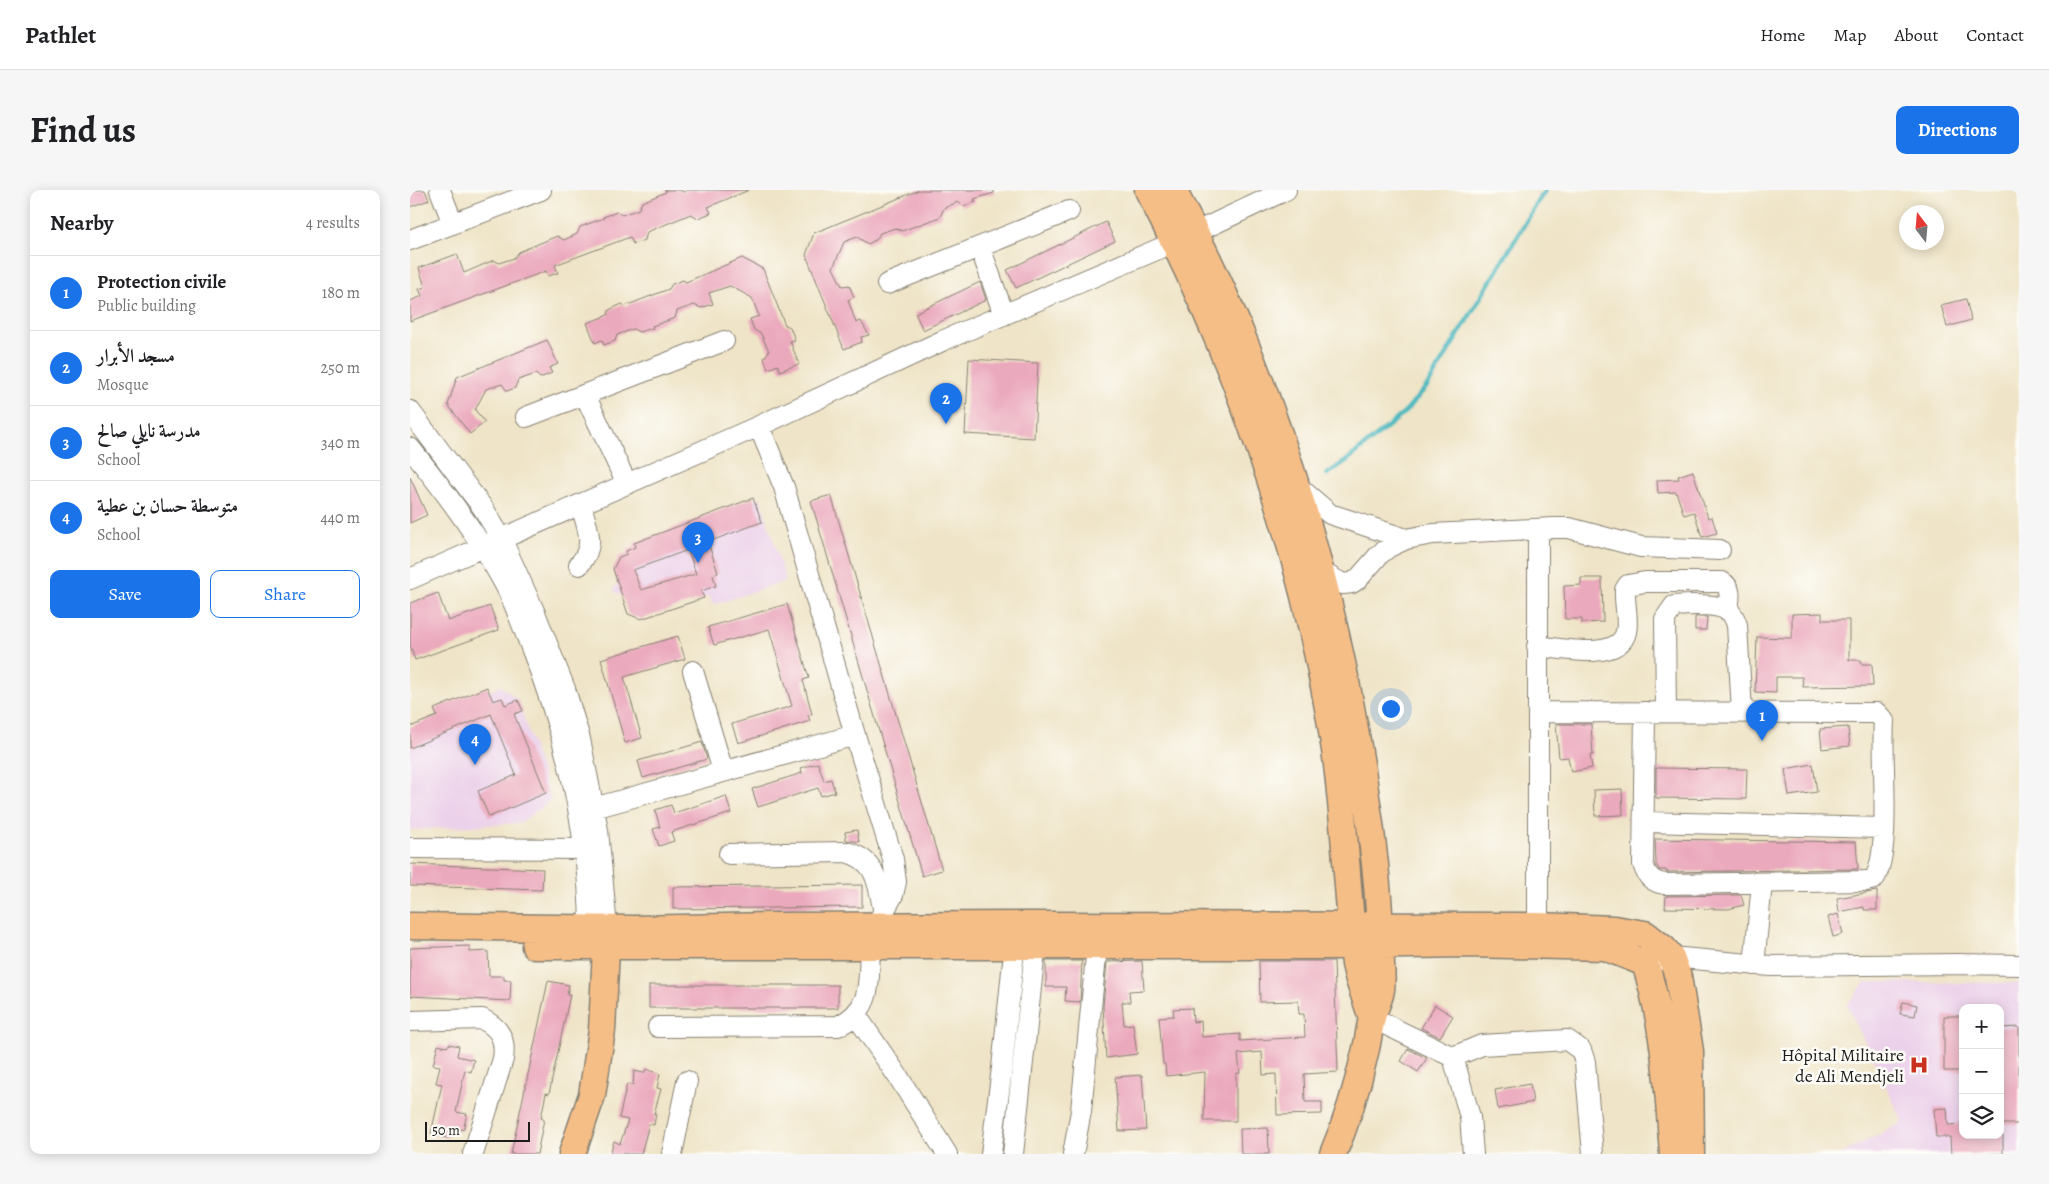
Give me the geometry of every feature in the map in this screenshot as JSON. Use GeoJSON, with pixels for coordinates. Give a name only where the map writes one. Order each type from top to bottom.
{"type":"FeatureCollection","features":[{"type":"Feature","properties":{"kind":"main road"},"geometry":{"type":"LineString","coordinates":[[1148,190],[1212,322],[1246,405],[1274,489],[1299,575],[1319,662],[1335,749],[1346,838],[1358,980],[1372,1018]]}},
{"type":"Feature","properties":{"kind":"main road"},"geometry":{"type":"LineString","coordinates":[[1173,190],[1174,242],[1237,322],[1267,398],[1296,484],[1342,658],[1358,747],[1372,837],[1382,977],[1381,993],[1372,1018],[1358,1081],[1338,1148]]}},
{"type":"Feature","properties":{"kind":"main road"},"geometry":{"type":"LineString","coordinates":[[410,926],[598,938]]}},
{"type":"Feature","properties":{"kind":"main road"},"geometry":{"type":"LineString","coordinates":[[410,943],[876,929],[1026,935],[1353,936],[1538,926],[1614,929],[1644,934],[1664,949],[1671,957],[1678,976],[1690,1051],[1691,1154]]}},
{"type":"Feature","properties":{"kind":"main road"},"geometry":{"type":"LineString","coordinates":[[1026,935],[1097,946],[1353,936]]}},
{"type":"Feature","properties":{"kind":"main road"},"geometry":{"type":"LineString","coordinates":[[1380,936],[1467,944],[1604,947],[1645,963],[1659,1017],[1667,1064],[1673,1154]]}},
{"type":"Feature","properties":{"kind":"main road"},"geometry":{"type":"LineString","coordinates":[[556,1154],[572,1102],[586,1036],[598,938]]}},
{"type":"Feature","properties":{"kind":"main road"},"geometry":{"type":"LineString","coordinates":[[572,1154],[592,1095],[602,1030],[598,938]]}},
{"type":"Feature","properties":{"kind":"street"},"geometry":{"type":"LineString","coordinates":[[440,190],[453,224]]}},
{"type":"Feature","properties":{"kind":"street"},"geometry":{"type":"LineString","coordinates":[[410,240],[541,190]]}},
{"type":"Feature","properties":{"kind":"street"},"geometry":{"type":"LineString","coordinates":[[410,579],[759,426],[942,341],[1174,242],[1275,193]]}},
{"type":"Feature","properties":{"kind":"street"},"geometry":{"type":"LineString","coordinates":[[887,284],[1069,212]]}},
{"type":"Feature","properties":{"kind":"street"},"geometry":{"type":"LineString","coordinates":[[980,247],[1004,314]]}},
{"type":"Feature","properties":{"kind":"street"},"geometry":{"type":"LineString","coordinates":[[526,416],[724,341]]}},
{"type":"Feature","properties":{"kind":"street"},"geometry":{"type":"LineString","coordinates":[[585,395],[627,484]]}},
{"type":"Feature","properties":{"kind":"street"},"geometry":{"type":"LineString","coordinates":[[410,411],[483,508],[501,538],[535,613],[564,689],[580,739],[598,830],[598,938]]}},
{"type":"Feature","properties":{"kind":"street"},"geometry":{"type":"LineString","coordinates":[[759,426],[784,487],[896,870],[895,888],[876,929]]}},
{"type":"Feature","properties":{"kind":"street"},"geometry":{"type":"LineString","coordinates":[[410,448],[452,500],[506,586],[543,677],[568,761],[586,849],[598,938]]}},
{"type":"Feature","properties":{"kind":"street"},"geometry":{"type":"LineString","coordinates":[[1296,484],[1330,514],[1406,539]]}},
{"type":"Feature","properties":{"kind":"street"},"geometry":{"type":"LineString","coordinates":[[579,565],[590,549],[590,540],[581,505]]}},
{"type":"Feature","properties":{"kind":"street"},"geometry":{"type":"LineString","coordinates":[[1320,570],[1343,584],[1352,583],[1389,547],[1406,539],[1433,534],[1569,528],[1641,546],[1720,550]]}},
{"type":"Feature","properties":{"kind":"street"},"geometry":{"type":"LineString","coordinates":[[1538,529],[1538,926]]}},
{"type":"Feature","properties":{"kind":"street"},"geometry":{"type":"LineString","coordinates":[[1538,646],[1587,651],[1610,649],[1620,644],[1626,632],[1625,590],[1628,585],[1645,582],[1722,582],[1727,585],[1730,592],[1728,610]]}},
{"type":"Feature","properties":{"kind":"street"},"geometry":{"type":"LineString","coordinates":[[1666,712],[1665,619],[1668,612],[1674,606],[1688,605],[1721,608],[1728,610],[1734,616],[1737,625],[1742,712]]}},
{"type":"Feature","properties":{"kind":"street"},"geometry":{"type":"LineString","coordinates":[[693,671],[724,771]]}},
{"type":"Feature","properties":{"kind":"street"},"geometry":{"type":"LineString","coordinates":[[1538,712],[1645,712],[1742,712],[1877,713],[1884,721],[1883,851],[1878,872],[1874,879],[1866,881],[1762,883],[1665,884],[1654,882],[1646,875],[1643,864],[1645,712]]}},
{"type":"Feature","properties":{"kind":"street"},"geometry":{"type":"LineString","coordinates":[[594,808],[855,735]]}},
{"type":"Feature","properties":{"kind":"street"},"geometry":{"type":"LineString","coordinates":[[1644,822],[1883,828]]}},
{"type":"Feature","properties":{"kind":"street"},"geometry":{"type":"LineString","coordinates":[[410,848],[586,849]]}},
{"type":"Feature","properties":{"kind":"street"},"geometry":{"type":"LineString","coordinates":[[658,1027],[829,1027],[838,1026],[856,1015],[862,1008],[867,995],[876,929],[875,874],[870,866],[855,854],[837,852],[729,854]]}},
{"type":"Feature","properties":{"kind":"street"},"geometry":{"type":"LineString","coordinates":[[1754,965],[1762,883]]}},
{"type":"Feature","properties":{"kind":"street"},"geometry":{"type":"LineString","coordinates":[[991,1154],[1002,1068],[1026,935]]}},
{"type":"Feature","properties":{"kind":"street"},"geometry":{"type":"LineString","coordinates":[[1014,1154],[1026,935]]}},
{"type":"Feature","properties":{"kind":"street"},"geometry":{"type":"LineString","coordinates":[[1073,1154],[1082,1101],[1097,946]]}},
{"type":"Feature","properties":{"kind":"street"},"geometry":{"type":"LineString","coordinates":[[1645,963],[1671,957],[1771,966],[1957,964],[2019,966]]}},
{"type":"Feature","properties":{"kind":"street"},"geometry":{"type":"LineString","coordinates":[[856,1015],[947,1154]]}},
{"type":"Feature","properties":{"kind":"street"},"geometry":{"type":"LineString","coordinates":[[1372,1018],[1452,1057],[1470,1117],[1473,1154]]}},
{"type":"Feature","properties":{"kind":"street"},"geometry":{"type":"LineString","coordinates":[[410,1021],[482,1020],[498,1030],[503,1039],[503,1059],[473,1154]]}},
{"type":"Feature","properties":{"kind":"street"},"geometry":{"type":"LineString","coordinates":[[1452,1057],[1482,1045],[1567,1040],[1581,1050],[1585,1062],[1593,1154]]}},
{"type":"Feature","properties":{"kind":"street"},"geometry":{"type":"LineString","coordinates":[[672,1154],[688,1081]]}},
{"type":"Feature","properties":{"kind":"shaded area"},"geometry":{"type":"Polygon","coordinates":[[[760,497],[786,581],[713,605],[709,596],[641,619],[629,615],[623,596],[613,591],[618,582],[613,569],[619,557],[627,554],[626,551],[635,547],[634,543],[760,497]]]}},
{"type":"Feature","properties":{"kind":"shaded area"},"geometry":{"type":"Polygon","coordinates":[[[501,686],[518,700],[551,800],[520,823],[410,830],[410,731],[501,686]]]}},
{"type":"Feature","properties":{"kind":"shaded area","name":"Hôpital Militaire de Ali Mendjeli"},"geometry":{"type":"Polygon","coordinates":[[[1865,982],[2019,983],[2019,1154],[1841,1154],[1903,1122],[1847,1005],[1865,982]]]}},
{"type":"Feature","properties":{"kind":"building"},"geometry":{"type":"Polygon","coordinates":[[[410,190],[425,190],[429,200],[410,207],[410,190]]]}},
{"type":"Feature","properties":{"kind":"building"},"geometry":{"type":"Polygon","coordinates":[[[665,190],[680,190],[684,192],[688,190],[749,190],[708,207],[711,213],[698,218],[691,214],[647,232],[645,240],[633,244],[630,237],[555,265],[558,273],[548,276],[546,271],[410,321],[410,301],[422,296],[419,289],[425,287],[419,268],[457,254],[464,273],[494,260],[499,263],[514,258],[519,252],[557,236],[564,240],[577,234],[580,227],[603,217],[617,212],[622,215],[639,209],[642,202],[666,192],[665,190]]]}},
{"type":"Feature","properties":{"kind":"building"},"geometry":{"type":"Polygon","coordinates":[[[919,190],[994,190],[994,193],[974,199],[976,202],[963,206],[958,202],[944,208],[940,217],[902,231],[895,228],[880,233],[877,239],[868,244],[857,237],[844,242],[833,268],[842,286],[849,285],[854,297],[848,300],[856,323],[861,321],[869,335],[861,337],[862,342],[844,349],[806,255],[814,233],[919,190]]]}},
{"type":"Feature","properties":{"kind":"building"},"geometry":{"type":"Polygon","coordinates":[[[1106,222],[1115,241],[1016,288],[1007,270],[1106,222]]]}},
{"type":"Feature","properties":{"kind":"building"},"geometry":{"type":"Polygon","coordinates":[[[742,258],[763,269],[785,325],[790,327],[795,340],[790,341],[799,364],[780,371],[778,365],[768,369],[764,358],[769,351],[761,334],[754,330],[750,319],[759,316],[752,298],[730,286],[709,293],[713,304],[701,308],[694,305],[677,311],[675,318],[652,326],[653,328],[639,332],[633,329],[617,335],[615,341],[604,345],[602,340],[595,343],[587,323],[608,315],[609,310],[622,304],[625,306],[669,289],[672,284],[683,280],[686,282],[742,258]]]}},
{"type":"Feature","properties":{"kind":"building"},"geometry":{"type":"Polygon","coordinates":[[[980,282],[986,300],[923,330],[915,313],[980,282]]]}},
{"type":"Feature","properties":{"kind":"building"},"geometry":{"type":"Polygon","coordinates":[[[1966,299],[1971,320],[1947,327],[1941,305],[1966,299]]]}},
{"type":"Feature","properties":{"kind":"building"},"geometry":{"type":"Polygon","coordinates":[[[547,340],[558,364],[549,368],[552,373],[540,378],[536,374],[518,380],[515,388],[507,391],[502,384],[486,389],[475,410],[485,422],[470,434],[448,405],[457,377],[547,340]]]}},
{"type":"Feature","properties":{"kind":"building"},"geometry":{"type":"Polygon","coordinates":[[[969,359],[1038,363],[1034,438],[965,434],[969,359]]]}},
{"type":"Feature","properties":{"kind":"building"},"geometry":{"type":"Polygon","coordinates":[[[1693,471],[1708,518],[1712,517],[1717,533],[1702,537],[1694,512],[1684,515],[1676,492],[1658,493],[1657,480],[1679,479],[1678,476],[1693,471]]]}},
{"type":"Feature","properties":{"kind":"building"},"geometry":{"type":"Polygon","coordinates":[[[410,477],[427,515],[410,523],[410,477]]]}},
{"type":"Feature","properties":{"kind":"building"},"geometry":{"type":"Polygon","coordinates":[[[831,495],[942,870],[922,876],[811,501],[831,495]]]}},
{"type":"Feature","properties":{"kind":"building"},"geometry":{"type":"Polygon","coordinates":[[[753,498],[762,522],[708,542],[718,573],[713,575],[716,586],[701,591],[704,598],[641,619],[628,614],[613,569],[619,557],[627,554],[626,551],[635,547],[634,543],[753,498]],[[688,550],[633,570],[641,590],[696,574],[688,550]]]}},
{"type":"Feature","properties":{"kind":"building"},"geometry":{"type":"Polygon","coordinates":[[[1581,578],[1602,578],[1603,622],[1582,623],[1582,619],[1565,619],[1564,586],[1581,585],[1581,578]]]}},
{"type":"Feature","properties":{"kind":"building"},"geometry":{"type":"Polygon","coordinates":[[[438,593],[448,621],[490,606],[499,630],[415,660],[410,646],[410,603],[438,593]]]}},
{"type":"Feature","properties":{"kind":"building"},"geometry":{"type":"Polygon","coordinates":[[[787,604],[809,678],[803,680],[812,714],[808,715],[810,721],[738,743],[732,724],[792,706],[769,629],[714,645],[708,627],[787,604]]]}},
{"type":"Feature","properties":{"kind":"building"},"geometry":{"type":"Polygon","coordinates":[[[1822,613],[1822,620],[1849,620],[1849,660],[1861,660],[1861,664],[1872,664],[1873,686],[1803,687],[1802,677],[1776,677],[1776,693],[1755,692],[1757,637],[1792,638],[1792,614],[1822,613]]]}},
{"type":"Feature","properties":{"kind":"building"},"geometry":{"type":"Polygon","coordinates":[[[1695,617],[1707,617],[1706,630],[1695,630],[1695,617]]]}},
{"type":"Feature","properties":{"kind":"building"},"geometry":{"type":"Polygon","coordinates":[[[678,636],[685,659],[624,677],[642,738],[625,743],[601,659],[678,636]]]}},
{"type":"Feature","properties":{"kind":"building"},"geometry":{"type":"Polygon","coordinates":[[[487,687],[493,701],[502,698],[505,705],[518,700],[523,711],[514,714],[546,793],[489,817],[478,791],[516,775],[491,714],[410,748],[410,727],[437,716],[434,709],[487,687]]]}},
{"type":"Feature","properties":{"kind":"building"},"geometry":{"type":"Polygon","coordinates":[[[1556,724],[1591,724],[1593,755],[1590,755],[1592,768],[1571,772],[1568,757],[1559,758],[1556,724]]]}},
{"type":"Feature","properties":{"kind":"building"},"geometry":{"type":"Polygon","coordinates":[[[1848,727],[1850,746],[1822,749],[1820,729],[1848,727]]]}},
{"type":"Feature","properties":{"kind":"building"},"geometry":{"type":"Polygon","coordinates":[[[702,742],[707,759],[643,778],[638,761],[702,742]]]}},
{"type":"Feature","properties":{"kind":"building"},"geometry":{"type":"Polygon","coordinates":[[[818,763],[824,781],[831,779],[835,792],[821,796],[818,788],[758,807],[752,789],[802,773],[801,768],[818,763]]]}},
{"type":"Feature","properties":{"kind":"building"},"geometry":{"type":"Polygon","coordinates":[[[1813,764],[1817,792],[1789,796],[1785,769],[1813,764]]]}},
{"type":"Feature","properties":{"kind":"building"},"geometry":{"type":"Polygon","coordinates":[[[1656,768],[1747,769],[1746,799],[1656,798],[1656,768]]]}},
{"type":"Feature","properties":{"kind":"building"},"geometry":{"type":"Polygon","coordinates":[[[1622,789],[1623,815],[1595,816],[1594,790],[1622,789]]]}},
{"type":"Feature","properties":{"kind":"building"},"geometry":{"type":"Polygon","coordinates":[[[726,796],[731,813],[671,832],[674,841],[659,846],[653,829],[660,827],[655,810],[671,805],[674,813],[726,796]]]}},
{"type":"Feature","properties":{"kind":"building"},"geometry":{"type":"Polygon","coordinates":[[[857,830],[859,842],[846,840],[845,832],[857,830]]]}},
{"type":"Feature","properties":{"kind":"building"},"geometry":{"type":"Polygon","coordinates":[[[1655,839],[1856,842],[1858,869],[1666,872],[1666,870],[1659,870],[1656,864],[1655,839]]]}},
{"type":"Feature","properties":{"kind":"building"},"geometry":{"type":"Polygon","coordinates":[[[410,864],[543,869],[542,890],[410,886],[410,864]]]}},
{"type":"Feature","properties":{"kind":"building"},"geometry":{"type":"Polygon","coordinates":[[[862,885],[862,907],[673,909],[673,887],[862,885]]]}},
{"type":"Feature","properties":{"kind":"building"},"geometry":{"type":"Polygon","coordinates":[[[1877,891],[1877,910],[1864,910],[1864,907],[1839,912],[1837,898],[1877,891]]]}},
{"type":"Feature","properties":{"kind":"building"},"geometry":{"type":"Polygon","coordinates":[[[1741,895],[1744,905],[1728,909],[1665,908],[1666,896],[1741,895]]]}},
{"type":"Feature","properties":{"kind":"building"},"geometry":{"type":"Polygon","coordinates":[[[1838,914],[1843,934],[1833,937],[1828,917],[1838,914]]]}},
{"type":"Feature","properties":{"kind":"building"},"geometry":{"type":"Polygon","coordinates":[[[470,946],[470,952],[488,951],[489,976],[504,976],[504,980],[511,980],[510,1001],[410,996],[410,948],[470,946]]]}},
{"type":"Feature","properties":{"kind":"building"},"geometry":{"type":"Polygon","coordinates":[[[1046,961],[1082,961],[1080,1002],[1065,1001],[1066,987],[1046,987],[1046,961]]]}},
{"type":"Feature","properties":{"kind":"building"},"geometry":{"type":"Polygon","coordinates":[[[1142,961],[1144,990],[1129,991],[1130,1002],[1122,1002],[1124,1025],[1133,1024],[1137,1054],[1106,1058],[1103,1006],[1107,962],[1142,961]]]}},
{"type":"Feature","properties":{"kind":"building"},"geometry":{"type":"Polygon","coordinates":[[[1259,961],[1334,961],[1338,1072],[1304,1074],[1305,1102],[1322,1102],[1322,1114],[1277,1115],[1276,1074],[1263,1075],[1262,1052],[1238,1054],[1240,1073],[1236,1074],[1236,1121],[1204,1121],[1205,1072],[1166,1076],[1165,1064],[1163,1064],[1159,1017],[1174,1016],[1173,1009],[1192,1008],[1193,1022],[1201,1021],[1202,1037],[1240,1034],[1240,1041],[1305,1037],[1304,1014],[1299,1014],[1298,1001],[1260,1002],[1259,961]]]}},
{"type":"Feature","properties":{"kind":"building"},"geometry":{"type":"Polygon","coordinates":[[[548,981],[569,985],[567,995],[570,995],[549,1094],[546,1093],[541,1118],[544,1119],[537,1154],[511,1154],[548,981]]]}},
{"type":"Feature","properties":{"kind":"building"},"geometry":{"type":"Polygon","coordinates":[[[649,985],[838,985],[838,1008],[649,1008],[649,985]]]}},
{"type":"Feature","properties":{"kind":"building"},"geometry":{"type":"Polygon","coordinates":[[[1903,1002],[1917,1005],[1915,1016],[1900,1014],[1903,1002]]]}},
{"type":"Feature","properties":{"kind":"building"},"geometry":{"type":"Polygon","coordinates":[[[1435,1005],[1453,1016],[1440,1037],[1421,1028],[1435,1005]]]}},
{"type":"Feature","properties":{"kind":"building"},"geometry":{"type":"Polygon","coordinates":[[[1944,1016],[1959,1016],[1959,1071],[1944,1071],[1944,1016]]]}},
{"type":"Feature","properties":{"kind":"building"},"geometry":{"type":"Polygon","coordinates":[[[2019,1027],[2019,1124],[2004,1124],[2004,1028],[2019,1027]]]}},
{"type":"Feature","properties":{"kind":"building"},"geometry":{"type":"Polygon","coordinates":[[[449,1044],[459,1046],[457,1056],[474,1060],[471,1072],[465,1070],[456,1112],[467,1114],[463,1130],[457,1128],[458,1131],[450,1130],[448,1138],[431,1134],[442,1084],[436,1083],[440,1066],[433,1065],[438,1045],[447,1047],[449,1044]]]}},
{"type":"Feature","properties":{"kind":"building"},"geometry":{"type":"Polygon","coordinates":[[[1408,1049],[1427,1058],[1418,1072],[1401,1061],[1408,1049]]]}},
{"type":"Feature","properties":{"kind":"building"},"geometry":{"type":"Polygon","coordinates":[[[646,1069],[660,1074],[657,1088],[661,1089],[654,1114],[656,1114],[654,1125],[649,1124],[641,1154],[610,1154],[614,1141],[620,1144],[628,1120],[619,1118],[627,1084],[633,1085],[634,1071],[644,1073],[646,1069]]]}},
{"type":"Feature","properties":{"kind":"building"},"geometry":{"type":"Polygon","coordinates":[[[1142,1075],[1146,1130],[1119,1131],[1115,1077],[1142,1075]]]}},
{"type":"Feature","properties":{"kind":"building"},"geometry":{"type":"Polygon","coordinates":[[[1530,1084],[1533,1102],[1498,1109],[1495,1090],[1530,1084]]]}},
{"type":"Feature","properties":{"kind":"building"},"geometry":{"type":"Polygon","coordinates":[[[1947,1108],[1948,1125],[1959,1124],[1959,1139],[2003,1139],[2003,1154],[1951,1154],[1950,1137],[1936,1137],[1934,1109],[1947,1108]]]}},
{"type":"Feature","properties":{"kind":"building"},"geometry":{"type":"Polygon","coordinates":[[[1268,1128],[1269,1154],[1241,1154],[1240,1129],[1268,1128]]]}},
{"type":"Feature","properties":{"kind":"waterway"},"geometry":{"type":"LineString","coordinates":[[1327,474],[1346,461],[1403,414],[1428,385],[1545,190]]}},
{"type":"Feature","properties":{"kind":"place","name":"مسجد الأبرار"},"geometry":{"type":"Point","coordinates":[946,424]}},
{"type":"Feature","properties":{"kind":"place","name":"مدرسة نايلي صالح"},"geometry":{"type":"Point","coordinates":[698,563]}},
{"type":"Feature","properties":{"kind":"place","name":"Protection civile"},"geometry":{"type":"Point","coordinates":[1762,741]}},
{"type":"Feature","properties":{"kind":"place","name":"متوسطة حسان بن عطية"},"geometry":{"type":"Point","coordinates":[475,765]}},
{"type":"Feature","properties":{"kind":"place","name":"Hôpital Militaire de Ali Mendjeli"},"geometry":{"type":"Point","coordinates":[1919,1065]}}]}
